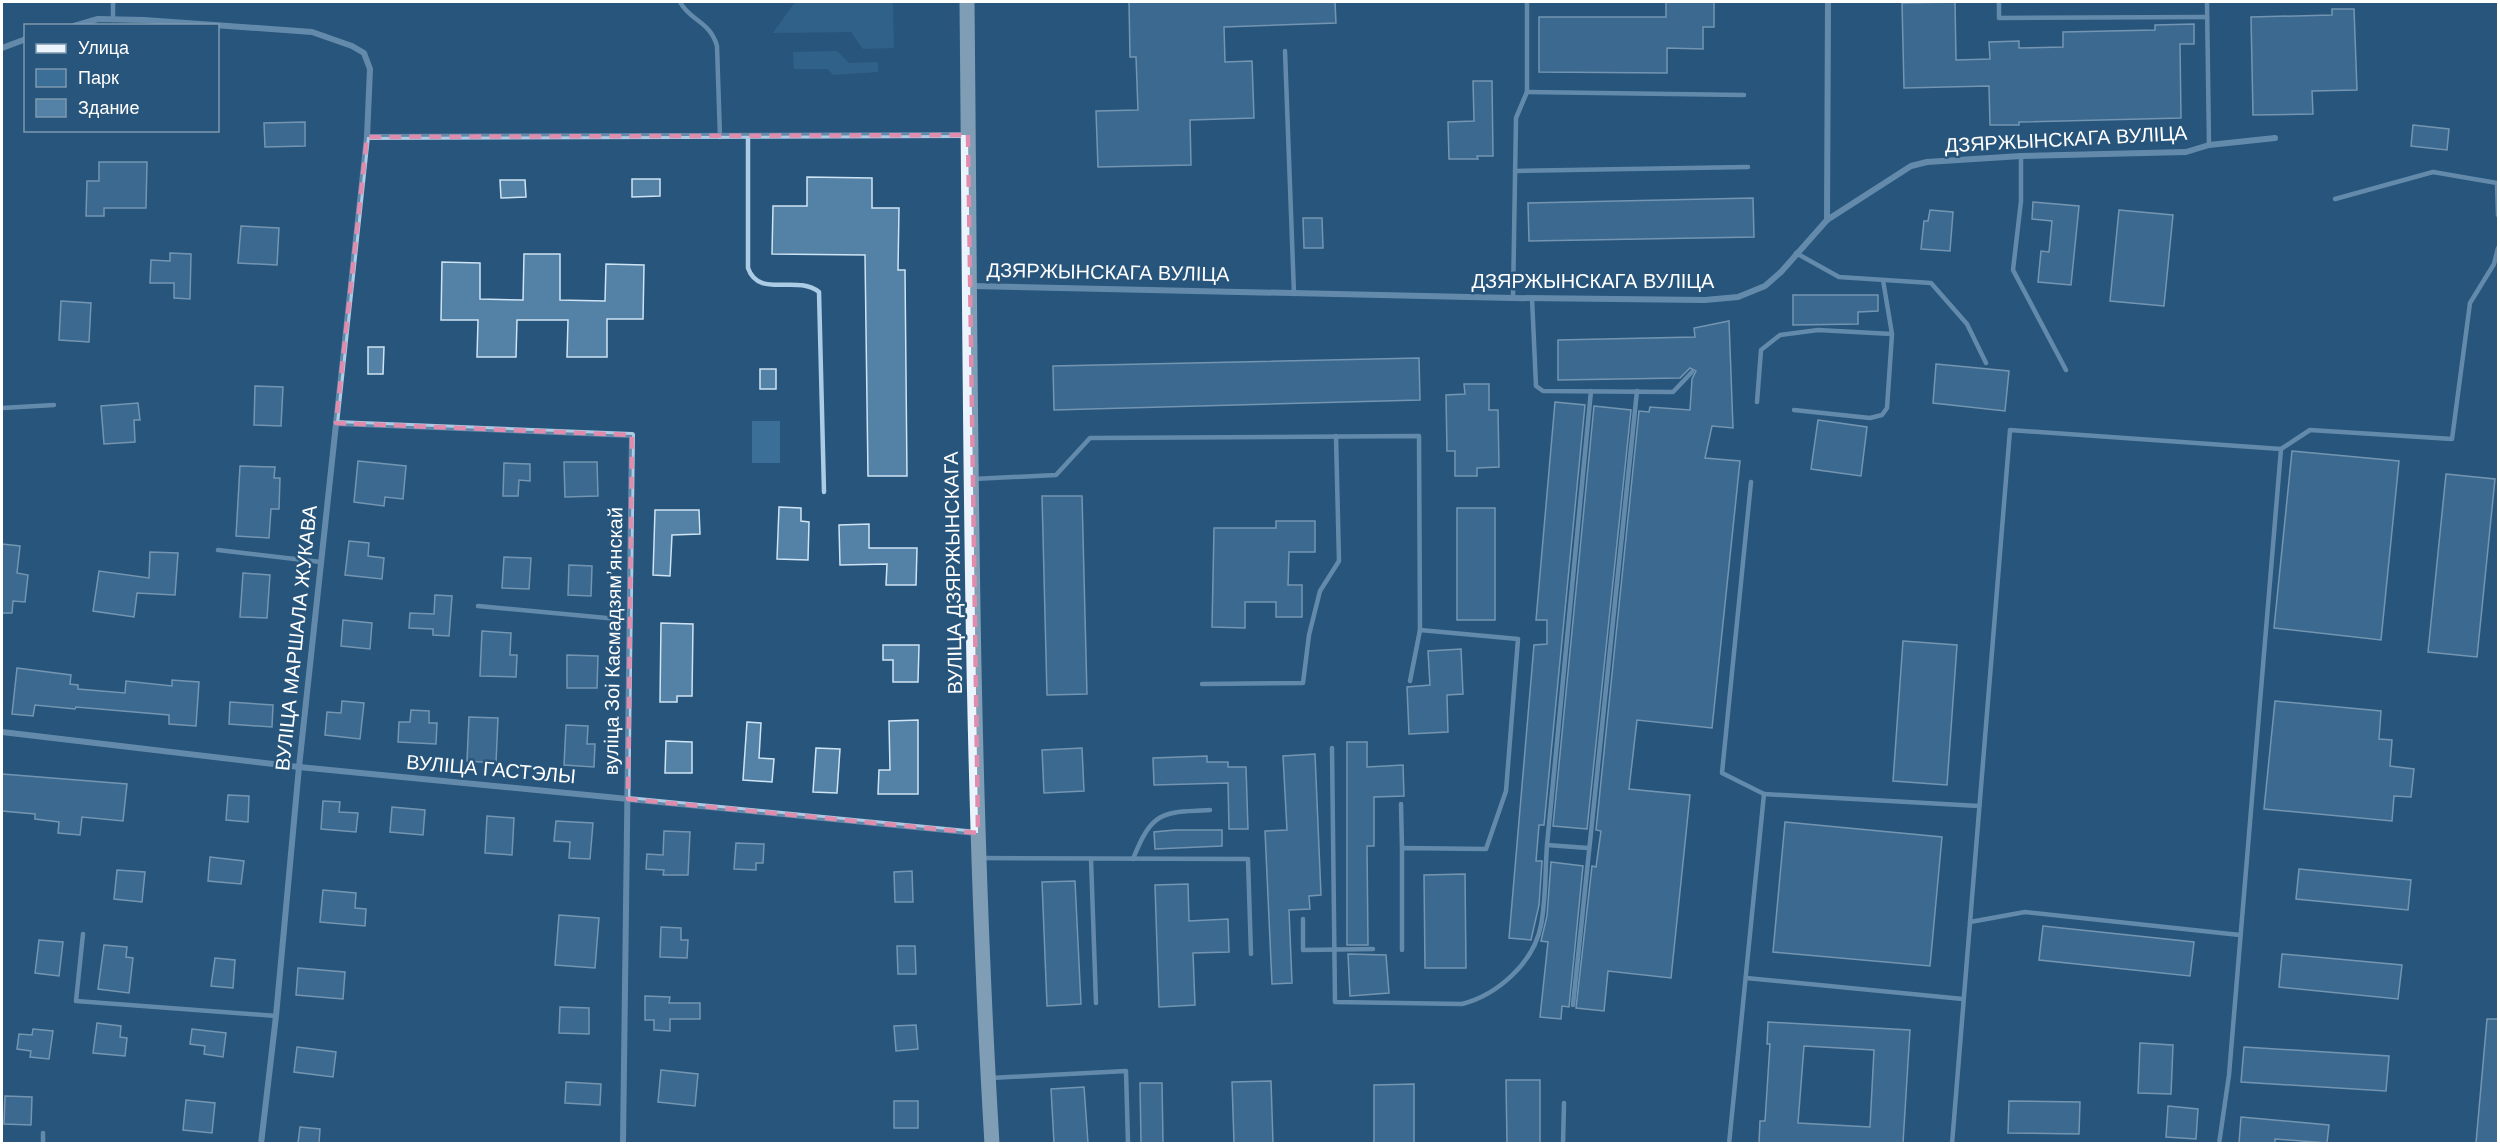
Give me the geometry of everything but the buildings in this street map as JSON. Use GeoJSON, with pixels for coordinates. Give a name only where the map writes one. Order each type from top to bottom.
{"type":"FeatureCollection","features":[{"type":"Feature","properties":{"kind":"main road","name":"ВУЛІЦА ДЗЯРЖЫНСКАГА"},"geometry":{"type":"LineString","coordinates":[[967,2],[978,858],[992,1143]]}},
{"type":"Feature","properties":{"kind":"street"},"geometry":{"type":"LineString","coordinates":[[1827,220],[1828,2]]}},
{"type":"Feature","properties":{"kind":"street","name":"ВУЛІЦА МАРШАЛА ЖУКАВА"},"geometry":{"type":"LineString","coordinates":[[81,24],[98,19],[179,24]]}},
{"type":"Feature","properties":{"kind":"street","name":"ВУЛІЦА МАРШАЛА ЖУКАВА"},"geometry":{"type":"LineString","coordinates":[[219,26],[312,32],[352,46],[364,53],[370,69],[367,137],[261,1143]]}},
{"type":"Feature","properties":{"kind":"street"},"geometry":{"type":"LineString","coordinates":[[2,48],[24,40]]}},
{"type":"Feature","properties":{"kind":"street"},"geometry":{"type":"LineString","coordinates":[[367,137],[968,135]]}},
{"type":"Feature","properties":{"kind":"street","name":"ДЗЯРЖЫНСКАГА ВУЛІЦА"},"geometry":{"type":"LineString","coordinates":[[970,286],[1513,298],[1705,300],[1738,297],[1765,285],[1781,272],[1827,220],[1911,166],[1927,162],[2021,156],[2186,152],[2209,145],[2275,138]]}},
{"type":"Feature","properties":{"kind":"street","name":"вуліца Зоі Касмадзямʼянскай"},"geometry":{"type":"LineString","coordinates":[[336,423],[632,435],[623,1143]]}},
{"type":"Feature","properties":{"kind":"street","name":"ВУЛІЦА ГАСТЭЛЫ"},"geometry":{"type":"LineString","coordinates":[[2,732],[299,767],[978,833]]}},
{"type":"Feature","properties":{"kind":"lane"},"geometry":{"type":"LineString","coordinates":[[113,2],[113,20]]}},
{"type":"Feature","properties":{"kind":"lane"},"geometry":{"type":"LineString","coordinates":[[680,2],[690,14],[710,28],[717,46],[720,137]]}},
{"type":"Feature","properties":{"kind":"lane"},"geometry":{"type":"LineString","coordinates":[[1513,298],[1516,118],[1527,92],[1527,2]]}},
{"type":"Feature","properties":{"kind":"lane"},"geometry":{"type":"LineString","coordinates":[[1999,2],[1999,18],[2207,17]]}},
{"type":"Feature","properties":{"kind":"lane"},"geometry":{"type":"LineString","coordinates":[[2207,2],[2209,145]]}},
{"type":"Feature","properties":{"kind":"lane"},"geometry":{"type":"LineString","coordinates":[[1285,51],[1294,294]]}},
{"type":"Feature","properties":{"kind":"lane"},"geometry":{"type":"LineString","coordinates":[[1527,92],[1744,95]]}},
{"type":"Feature","properties":{"kind":"lane"},"geometry":{"type":"LineString","coordinates":[[748,137],[748,267],[751,276],[757,282],[767,284],[809,284],[819,292],[824,492]]}},
{"type":"Feature","properties":{"kind":"lane"},"geometry":{"type":"LineString","coordinates":[[2021,156],[2021,201],[2013,270],[2066,370]]}},
{"type":"Feature","properties":{"kind":"lane"},"geometry":{"type":"LineString","coordinates":[[1515,171],[1748,167]]}},
{"type":"Feature","properties":{"kind":"lane"},"geometry":{"type":"LineString","coordinates":[[2335,199],[2433,172],[2497,183],[2499,214]]}},
{"type":"Feature","properties":{"kind":"lane"},"geometry":{"type":"LineString","coordinates":[[1952,1143],[2010,430],[2281,449],[2310,430],[2452,440],[2470,303],[2494,264],[2499,248]]}},
{"type":"Feature","properties":{"kind":"lane"},"geometry":{"type":"LineString","coordinates":[[1796,253],[1839,277],[1931,283],[1966,324],[1986,363]]}},
{"type":"Feature","properties":{"kind":"lane"},"geometry":{"type":"LineString","coordinates":[[1794,410],[1870,418],[1882,415],[1887,408],[1892,334],[1883,280]]}},
{"type":"Feature","properties":{"kind":"lane"},"geometry":{"type":"LineString","coordinates":[[1533,298],[1536,386],[1543,390],[1672,392],[1692,372]]}},
{"type":"Feature","properties":{"kind":"lane"},"geometry":{"type":"LineString","coordinates":[[1757,402],[1761,350],[1780,335],[1818,330],[1892,334]]}},
{"type":"Feature","properties":{"kind":"lane"},"geometry":{"type":"LineString","coordinates":[[1332,748],[1335,1002],[1444,1005],[1481,999],[1497,989],[1532,949],[1541,926],[1591,391]]}},
{"type":"Feature","properties":{"kind":"lane"},"geometry":{"type":"LineString","coordinates":[[1573,1005],[1637,392]]}},
{"type":"Feature","properties":{"kind":"lane"},"geometry":{"type":"LineString","coordinates":[[2,408],[54,405]]}},
{"type":"Feature","properties":{"kind":"lane"},"geometry":{"type":"LineString","coordinates":[[1202,684],[1303,683],[1309,635],[1320,591],[1339,561],[1336,436]]}},
{"type":"Feature","properties":{"kind":"lane"},"geometry":{"type":"LineString","coordinates":[[973,479],[1056,475],[1090,438],[1419,436],[1420,630],[1410,681]]}},
{"type":"Feature","properties":{"kind":"lane"},"geometry":{"type":"LineString","coordinates":[[2219,1143],[2229,1075],[2281,449]]}},
{"type":"Feature","properties":{"kind":"lane"},"geometry":{"type":"LineString","coordinates":[[1751,482],[1722,773],[1764,794],[1979,806]]}},
{"type":"Feature","properties":{"kind":"lane"},"geometry":{"type":"LineString","coordinates":[[218,550],[321,562]]}},
{"type":"Feature","properties":{"kind":"lane"},"geometry":{"type":"LineString","coordinates":[[478,606],[628,620]]}},
{"type":"Feature","properties":{"kind":"lane"},"geometry":{"type":"LineString","coordinates":[[1402,848],[1486,849],[1506,791],[1518,639],[1420,630]]}},
{"type":"Feature","properties":{"kind":"lane"},"geometry":{"type":"LineString","coordinates":[[1729,1143],[1764,794]]}},
{"type":"Feature","properties":{"kind":"lane"},"geometry":{"type":"LineString","coordinates":[[1401,804],[1402,950]]}},
{"type":"Feature","properties":{"kind":"lane"},"geometry":{"type":"LineString","coordinates":[[1133,859],[1142,835],[1156,819],[1168,812],[1210,810]]}},
{"type":"Feature","properties":{"kind":"lane"},"geometry":{"type":"LineString","coordinates":[[1547,845],[1588,848]]}},
{"type":"Feature","properties":{"kind":"lane"},"geometry":{"type":"LineString","coordinates":[[978,858],[1248,859],[1251,954]]}},
{"type":"Feature","properties":{"kind":"lane"},"geometry":{"type":"LineString","coordinates":[[1091,859],[1096,1002]]}},
{"type":"Feature","properties":{"kind":"lane"},"geometry":{"type":"LineString","coordinates":[[1970,922],[2025,912],[2240,935]]}},
{"type":"Feature","properties":{"kind":"lane"},"geometry":{"type":"LineString","coordinates":[[1303,919],[1303,950],[1373,949]]}},
{"type":"Feature","properties":{"kind":"lane"},"geometry":{"type":"LineString","coordinates":[[83,934],[76,1001],[276,1016]]}},
{"type":"Feature","properties":{"kind":"lane"},"geometry":{"type":"LineString","coordinates":[[1746,978],[1963,999]]}},
{"type":"Feature","properties":{"kind":"lane"},"geometry":{"type":"LineString","coordinates":[[988,1078],[1126,1071],[1128,1143]]}},
{"type":"Feature","properties":{"kind":"lane"},"geometry":{"type":"LineString","coordinates":[[1563,1143],[1564,1103]]}},
{"type":"Feature","properties":{"kind":"lane"},"geometry":{"type":"LineString","coordinates":[[43,1133],[43,1143]]}},
{"type":"Feature","properties":{"kind":"highlighted area"},"geometry":{"type":"Polygon","coordinates":[[[968,135],[978,833],[628,799],[632,435],[336,423],[367,137],[968,135]]]}},
{"type":"Feature","properties":{"kind":"green space"},"geometry":{"type":"Polygon","coordinates":[[[795,2],[893,2],[894,48],[863,49],[851,32],[773,33],[795,2]]]}},
{"type":"Feature","properties":{"kind":"green space"},"geometry":{"type":"Polygon","coordinates":[[[837,51],[849,63],[878,62],[878,72],[833,75],[828,69],[794,69],[793,52],[837,51]]]}},
{"type":"Feature","properties":{"kind":"green space"},"geometry":{"type":"Polygon","coordinates":[[[752,421],[780,421],[780,463],[752,463],[752,421]]]}}]}
